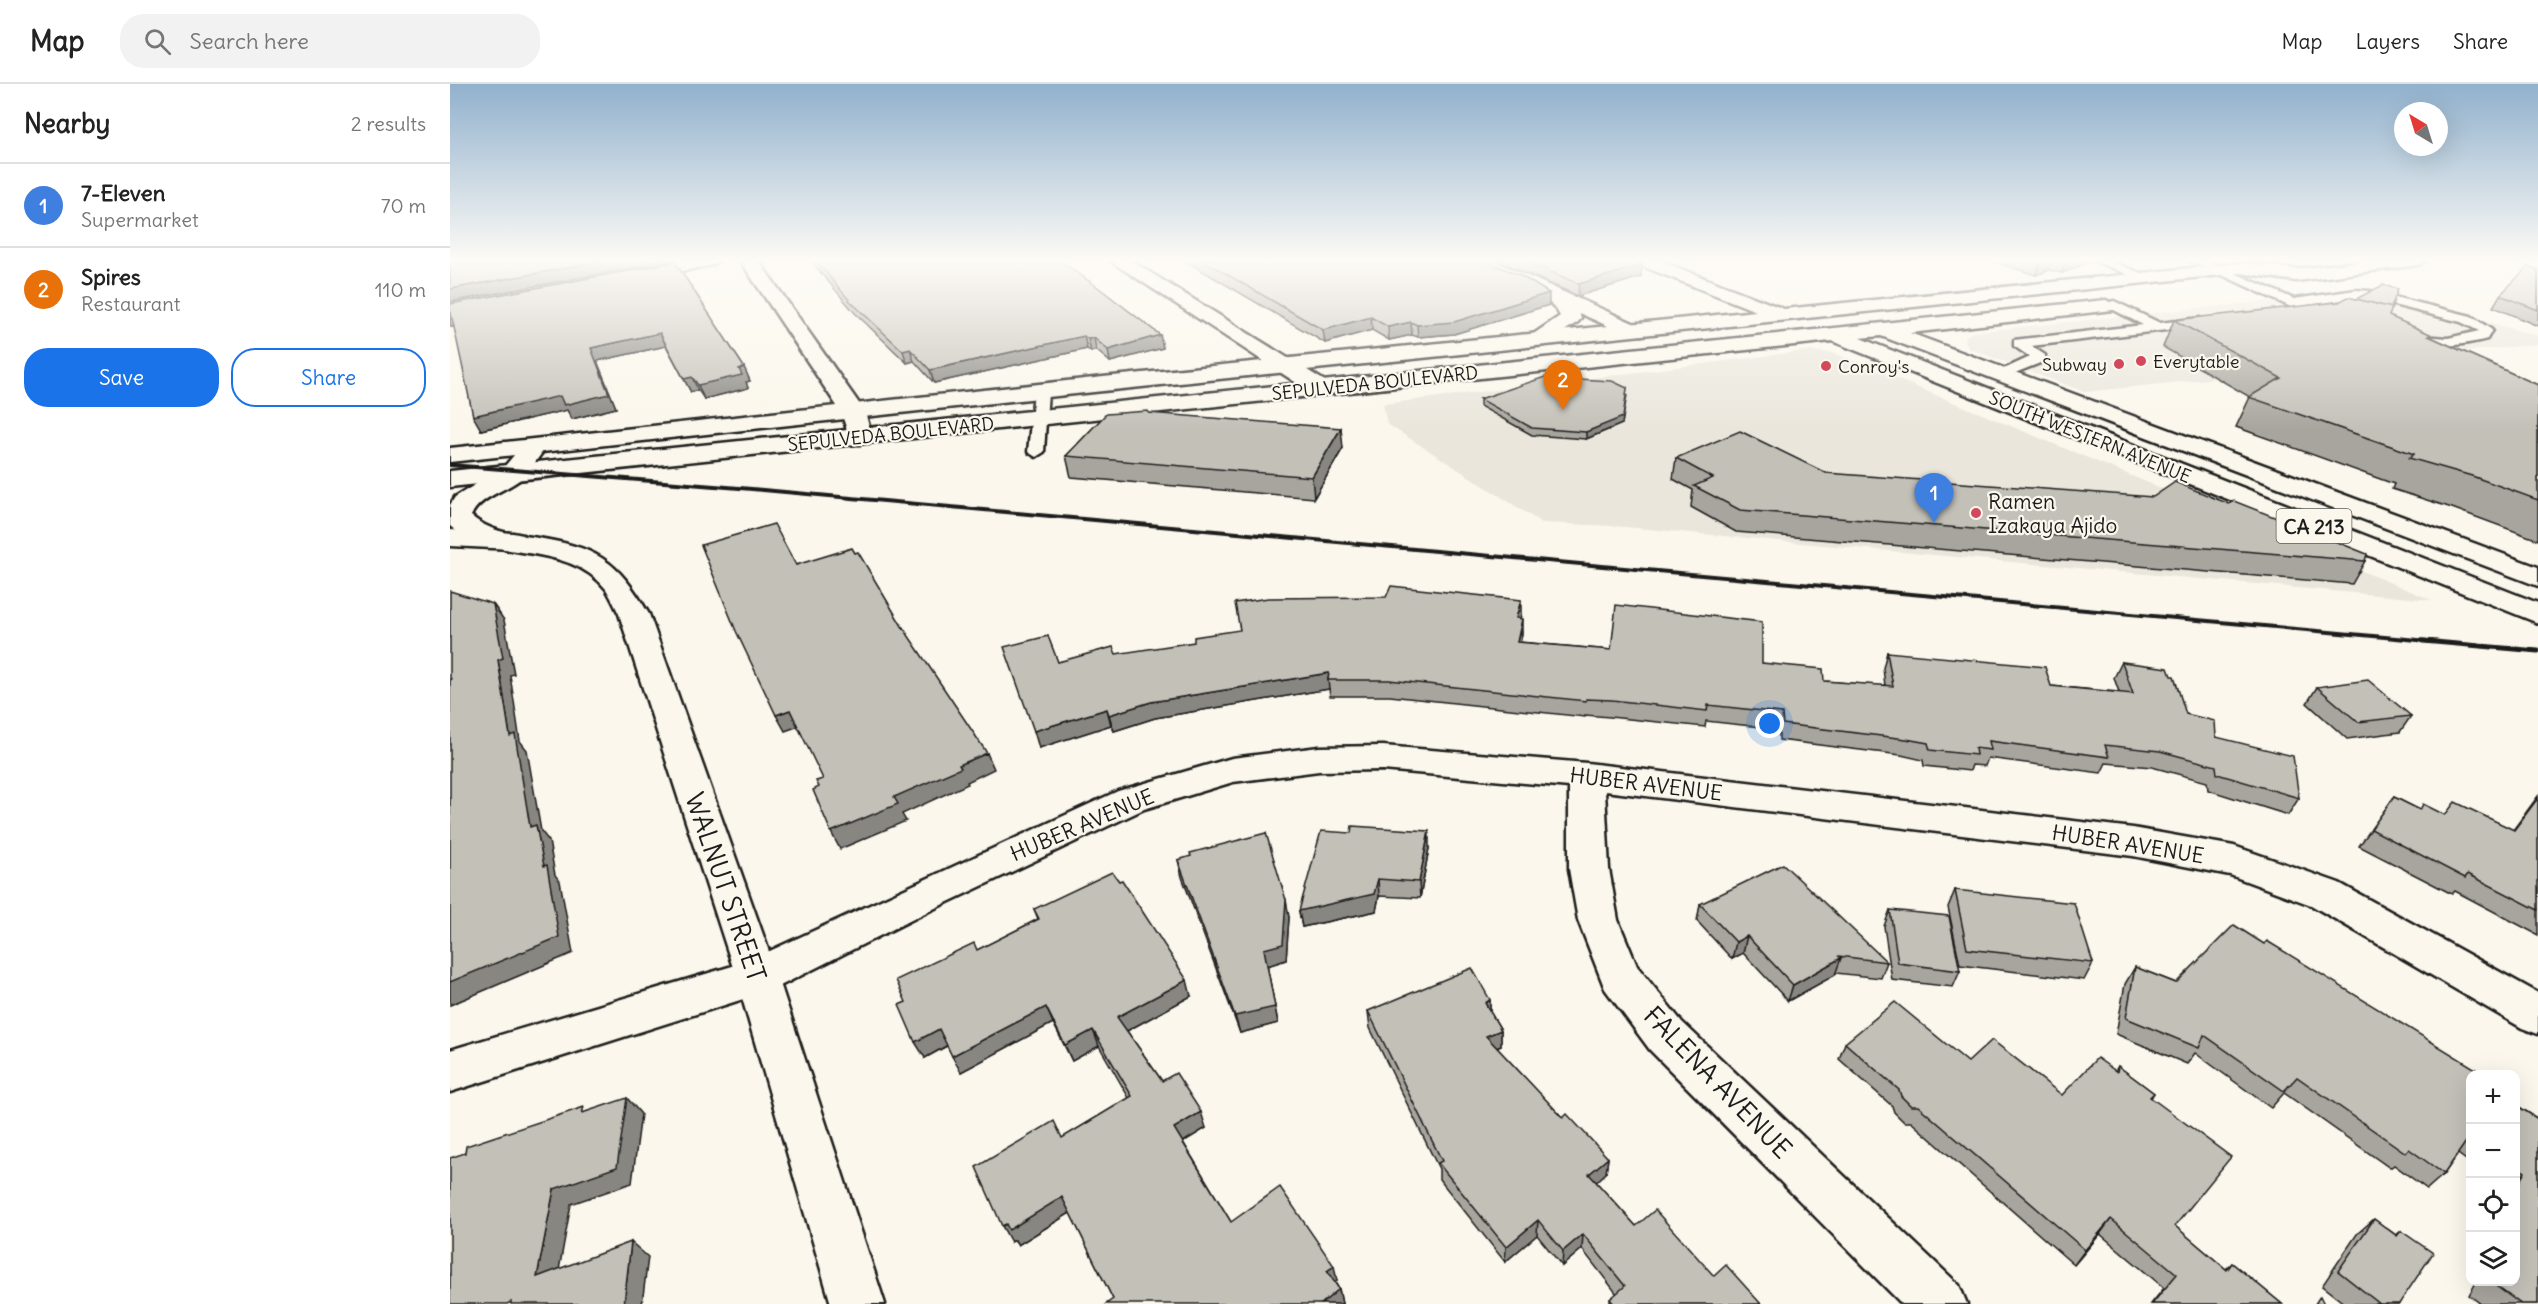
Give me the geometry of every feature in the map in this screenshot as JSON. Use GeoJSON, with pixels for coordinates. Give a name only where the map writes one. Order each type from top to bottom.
{"type":"FeatureCollection","features":[{"type":"Feature","properties":{"kind":"main road"},"geometry":{"type":"LineString","coordinates":[[788,317],[853,412],[860,436]]}},
{"type":"Feature","properties":{"kind":"main road"},"geometry":{"type":"LineString","coordinates":[[1208,317],[1320,388]]}},
{"type":"Feature","properties":{"kind":"main road"},"geometry":{"type":"LineString","coordinates":[[1536,341],[1571,317]]}},
{"type":"Feature","properties":{"kind":"main road"},"geometry":{"type":"LineString","coordinates":[[1604,317],[1635,331]]}},
{"type":"Feature","properties":{"kind":"main road","name":"SEPULVEDA BOULEVARD"},"geometry":{"type":"LineString","coordinates":[[450,479],[524,459],[853,412],[1766,317]]}},
{"type":"Feature","properties":{"kind":"main road","name":"SOUTH WESTERN AVENUE"},"geometry":{"type":"LineString","coordinates":[[1789,317],[2538,614]]}},
{"type":"Feature","properties":{"kind":"main road","name":"SOUTH WESTERN AVENUE"},"geometry":{"type":"LineString","coordinates":[[1849,317],[2538,578]]}},
{"type":"Feature","properties":{"kind":"main road","name":"SEPULVEDA BOULEVARD"},"geometry":{"type":"LineString","coordinates":[[450,455],[524,459],[860,436],[2004,317]]}},
{"type":"Feature","properties":{"kind":"main road","name":"WALNUT STREET"},"geometry":{"type":"LineString","coordinates":[[524,459],[464,503],[456,518],[465,528],[481,535],[560,548],[593,562],[615,582],[634,614],[757,977],[858,1304]]}},
{"type":"Feature","properties":{"kind":"main road","name":"WALNUT STREET"},"geometry":{"type":"LineString","coordinates":[[450,538],[513,541]]}},
{"type":"Feature","properties":{"kind":"main road","name":"HUBER AVENUE"},"geometry":{"type":"LineString","coordinates":[[450,1071],[757,977],[915,900],[1131,800],[1232,770],[1318,759],[1383,758],[1587,776],[2133,842],[2234,861],[2325,894],[2538,1015]]}},
{"type":"Feature","properties":{"kind":"main road","name":"FALENA AVENUE"},"geometry":{"type":"LineString","coordinates":[[1587,776],[1589,869],[1598,920],[1620,976],[1666,1035],[1940,1304]]}},
{"type":"Feature","properties":{"kind":"lane"},"geometry":{"type":"LineString","coordinates":[[2138,317],[2158,327]]}},
{"type":"Feature","properties":{"kind":"lane"},"geometry":{"type":"LineString","coordinates":[[2396,333],[2427,342],[2470,339],[2482,336],[2486,330],[2458,317]]}},
{"type":"Feature","properties":{"kind":"lane"},"geometry":{"type":"LineString","coordinates":[[2000,374],[2040,358],[2019,343],[2216,320]]}},
{"type":"Feature","properties":{"kind":"lane"},"geometry":{"type":"LineString","coordinates":[[1036,452],[1041,391]]}},
{"type":"Feature","properties":{"kind":"shaded area"},"geometry":{"type":"Polygon","coordinates":[[[2115,317],[2468,317],[2538,336],[2538,344],[2085,392],[1970,349],[1966,344],[1965,336],[1973,332],[2115,317]]]}},
{"type":"Feature","properties":{"kind":"shaded area"},"geometry":{"type":"Polygon","coordinates":[[[1805,351],[1834,353],[2432,600],[1614,526],[1542,523],[1387,424],[1383,404],[1805,351]]]}},
{"type":"Feature","properties":{"kind":"building"},"geometry":{"type":"Polygon","coordinates":[[[452,317],[711,317],[744,367],[739,369],[742,375],[698,385],[692,377],[684,379],[660,333],[591,348],[609,394],[564,405],[560,396],[473,416],[452,317]]]}},
{"type":"Feature","properties":{"kind":"building"},"geometry":{"type":"Polygon","coordinates":[[[867,317],[1137,317],[1160,335],[1108,350],[1094,338],[1088,339],[1084,336],[930,370],[910,349],[903,351],[867,317]]]}},
{"type":"Feature","properties":{"kind":"building"},"geometry":{"type":"Polygon","coordinates":[[[1300,317],[1471,317],[1454,322],[1417,325],[1411,322],[1388,327],[1371,317],[1323,330],[1300,317]]]}},
{"type":"Feature","properties":{"kind":"building"},"geometry":{"type":"Polygon","coordinates":[[[2202,317],[2391,317],[2538,385],[2538,500],[2472,476],[2409,458],[2414,454],[2249,397],[2281,378],[2174,320],[2202,317]]]}},
{"type":"Feature","properties":{"kind":"building"},"geometry":{"type":"Polygon","coordinates":[[[1545,377],[1612,381],[1627,388],[1623,417],[1586,432],[1532,428],[1480,399],[1545,377]]]}},
{"type":"Feature","properties":{"kind":"building"},"geometry":{"type":"Polygon","coordinates":[[[1148,411],[1149,413],[1341,428],[1312,477],[1066,456],[1106,414],[1148,411]]]}},
{"type":"Feature","properties":{"kind":"building"},"geometry":{"type":"Polygon","coordinates":[[[1740,431],[1826,473],[2153,497],[2175,482],[2229,504],[2234,501],[2367,554],[2365,561],[1740,510],[1694,486],[1713,478],[1676,458],[1740,431]]]}},
{"type":"Feature","properties":{"kind":"building"},"geometry":{"type":"Polygon","coordinates":[[[774,524],[796,565],[852,548],[855,553],[858,552],[902,626],[987,753],[959,765],[961,768],[894,797],[898,804],[831,832],[813,790],[819,787],[816,781],[823,779],[790,710],[776,715],[736,631],[701,545],[774,524]]]}},
{"type":"Feature","properties":{"kind":"building"},"geometry":{"type":"Polygon","coordinates":[[[1391,586],[1521,600],[1516,618],[1522,619],[1517,642],[1611,650],[1616,605],[1762,622],[1762,663],[1823,669],[1824,681],[1893,686],[1887,652],[2045,667],[2051,686],[2133,694],[2122,662],[2168,668],[2171,676],[2174,676],[2186,714],[2215,721],[2216,737],[2293,756],[2299,798],[2217,774],[2216,766],[2160,751],[2105,745],[2109,757],[1989,741],[1991,750],[1975,748],[1976,755],[1930,750],[1928,743],[1906,739],[1783,724],[1782,713],[1708,705],[1707,711],[1612,700],[1586,699],[1586,701],[1389,680],[1328,680],[1329,673],[1151,702],[1109,715],[1107,709],[1034,731],[1004,647],[1048,636],[1058,662],[1113,647],[1116,654],[1194,642],[1194,637],[1240,630],[1235,603],[1268,598],[1386,597],[1391,586]]]}},
{"type":"Feature","properties":{"kind":"building"},"geometry":{"type":"Polygon","coordinates":[[[450,591],[493,604],[503,658],[498,660],[510,736],[515,734],[530,827],[536,825],[544,866],[547,865],[559,937],[450,982],[450,680],[452,679],[450,679],[450,591]]]}},
{"type":"Feature","properties":{"kind":"building"},"geometry":{"type":"Polygon","coordinates":[[[2368,680],[2411,716],[2358,722],[2317,687],[2368,680]]]}},
{"type":"Feature","properties":{"kind":"building"},"geometry":{"type":"Polygon","coordinates":[[[2394,797],[2420,810],[2423,804],[2445,815],[2455,802],[2514,830],[2538,798],[2538,910],[2468,874],[2465,878],[2371,829],[2394,797]]]}},
{"type":"Feature","properties":{"kind":"building"},"geometry":{"type":"Polygon","coordinates":[[[1352,826],[1429,831],[1419,882],[1378,879],[1374,894],[1299,911],[1321,831],[1351,833],[1352,826]]]}},
{"type":"Feature","properties":{"kind":"building"},"geometry":{"type":"Polygon","coordinates":[[[1266,833],[1286,900],[1283,944],[1264,949],[1275,1007],[1235,1016],[1178,860],[1191,856],[1190,853],[1266,833]]]}},
{"type":"Feature","properties":{"kind":"building"},"geometry":{"type":"Polygon","coordinates":[[[1783,864],[1887,962],[1838,956],[1841,958],[1793,985],[1747,936],[1736,942],[1700,904],[1783,864]]]}},
{"type":"Feature","properties":{"kind":"building"},"geometry":{"type":"Polygon","coordinates":[[[1112,872],[1119,881],[1122,880],[1187,980],[1117,1017],[1162,1081],[1176,1073],[1201,1112],[1174,1128],[1231,1222],[1280,1187],[1334,1266],[1327,1271],[1339,1289],[1321,1304],[1106,1304],[1113,1299],[1062,1197],[1009,1230],[1006,1224],[1002,1226],[976,1167],[1054,1121],[1062,1138],[1132,1096],[1093,1030],[1065,1045],[1046,1007],[952,1056],[939,1029],[915,1042],[899,1005],[906,1002],[896,980],[974,943],[977,950],[1039,919],[1034,909],[1112,872]]]}},
{"type":"Feature","properties":{"kind":"building"},"geometry":{"type":"Polygon","coordinates":[[[1955,890],[2074,903],[2093,963],[1967,949],[1955,890]]]}},
{"type":"Feature","properties":{"kind":"building"},"geometry":{"type":"Polygon","coordinates":[[[1890,910],[1949,916],[1960,971],[1898,963],[1890,910]]]}},
{"type":"Feature","properties":{"kind":"building"},"geometry":{"type":"Polygon","coordinates":[[[2234,925],[2264,944],[2267,941],[2477,1070],[2466,1070],[2466,1142],[2444,1174],[2409,1149],[2406,1153],[2297,1077],[2284,1091],[2204,1035],[2199,1048],[2126,1018],[2135,967],[2176,983],[2234,925]]]}},
{"type":"Feature","properties":{"kind":"building"},"geometry":{"type":"Polygon","coordinates":[[[1472,968],[1490,1000],[1485,1003],[1501,1030],[1486,1036],[1563,1118],[1567,1114],[1608,1158],[1589,1174],[1636,1226],[1655,1210],[1714,1276],[1726,1265],[1761,1304],[1614,1304],[1610,1299],[1625,1286],[1583,1234],[1563,1251],[1538,1220],[1506,1247],[1438,1163],[1442,1161],[1368,1011],[1472,968]]]}},
{"type":"Feature","properties":{"kind":"building"},"geometry":{"type":"Polygon","coordinates":[[[1895,1002],[1968,1062],[1992,1040],[2062,1095],[2097,1058],[2117,1072],[2118,1066],[2154,1093],[2150,1097],[2231,1157],[2175,1226],[2227,1270],[2232,1263],[2282,1304],[2152,1304],[2177,1274],[2111,1219],[2085,1250],[1918,1106],[1911,1106],[1901,1096],[1899,1090],[1845,1043],[1895,1002]]]}},
{"type":"Feature","properties":{"kind":"building"},"geometry":{"type":"Polygon","coordinates":[[[627,1098],[617,1167],[554,1189],[537,1277],[631,1242],[624,1304],[511,1304],[511,1302],[507,1304],[450,1304],[450,1158],[465,1153],[466,1146],[584,1107],[582,1113],[627,1098]]]}},
{"type":"Feature","properties":{"kind":"building"},"geometry":{"type":"Polygon","coordinates":[[[2520,1108],[2538,1119],[2538,1304],[2521,1304],[2496,1286],[2520,1286],[2520,1180],[2525,1172],[2520,1169],[2520,1108]]]}},
{"type":"Feature","properties":{"kind":"building"},"geometry":{"type":"Polygon","coordinates":[[[2374,1219],[2397,1236],[2401,1231],[2433,1253],[2399,1304],[2380,1304],[2338,1271],[2374,1219]]]}},
{"type":"Feature","properties":{"kind":"building"},"geometry":{"type":"Polygon","coordinates":[[[2320,1296],[2324,1304],[2315,1304],[2320,1296]]]}},
{"type":"Feature","properties":{"kind":"railway"},"geometry":{"type":"LineString","coordinates":[[450,465],[752,489],[2440,642]]}},
{"type":"Feature","properties":{"kind":"railway"},"geometry":{"type":"LineString","coordinates":[[2423,641],[2538,651]]}},
{"type":"Feature","properties":{"kind":"place","name":"Everytable"},"geometry":{"type":"Point","coordinates":[2141,361]}},
{"type":"Feature","properties":{"kind":"place","name":"Subway"},"geometry":{"type":"Point","coordinates":[2119,364]}},
{"type":"Feature","properties":{"kind":"place","name":"Conroy's"},"geometry":{"type":"Point","coordinates":[1826,366]}},
{"type":"Feature","properties":{"kind":"place","name":"Spires"},"geometry":{"type":"Point","coordinates":[1563,410]}},
{"type":"Feature","properties":{"kind":"place","name":"Ramen Izakaya Ajido"},"geometry":{"type":"Point","coordinates":[1976,513]}},
{"type":"Feature","properties":{"kind":"place","name":"7-Eleven"},"geometry":{"type":"Point","coordinates":[1934,523]}}]}
